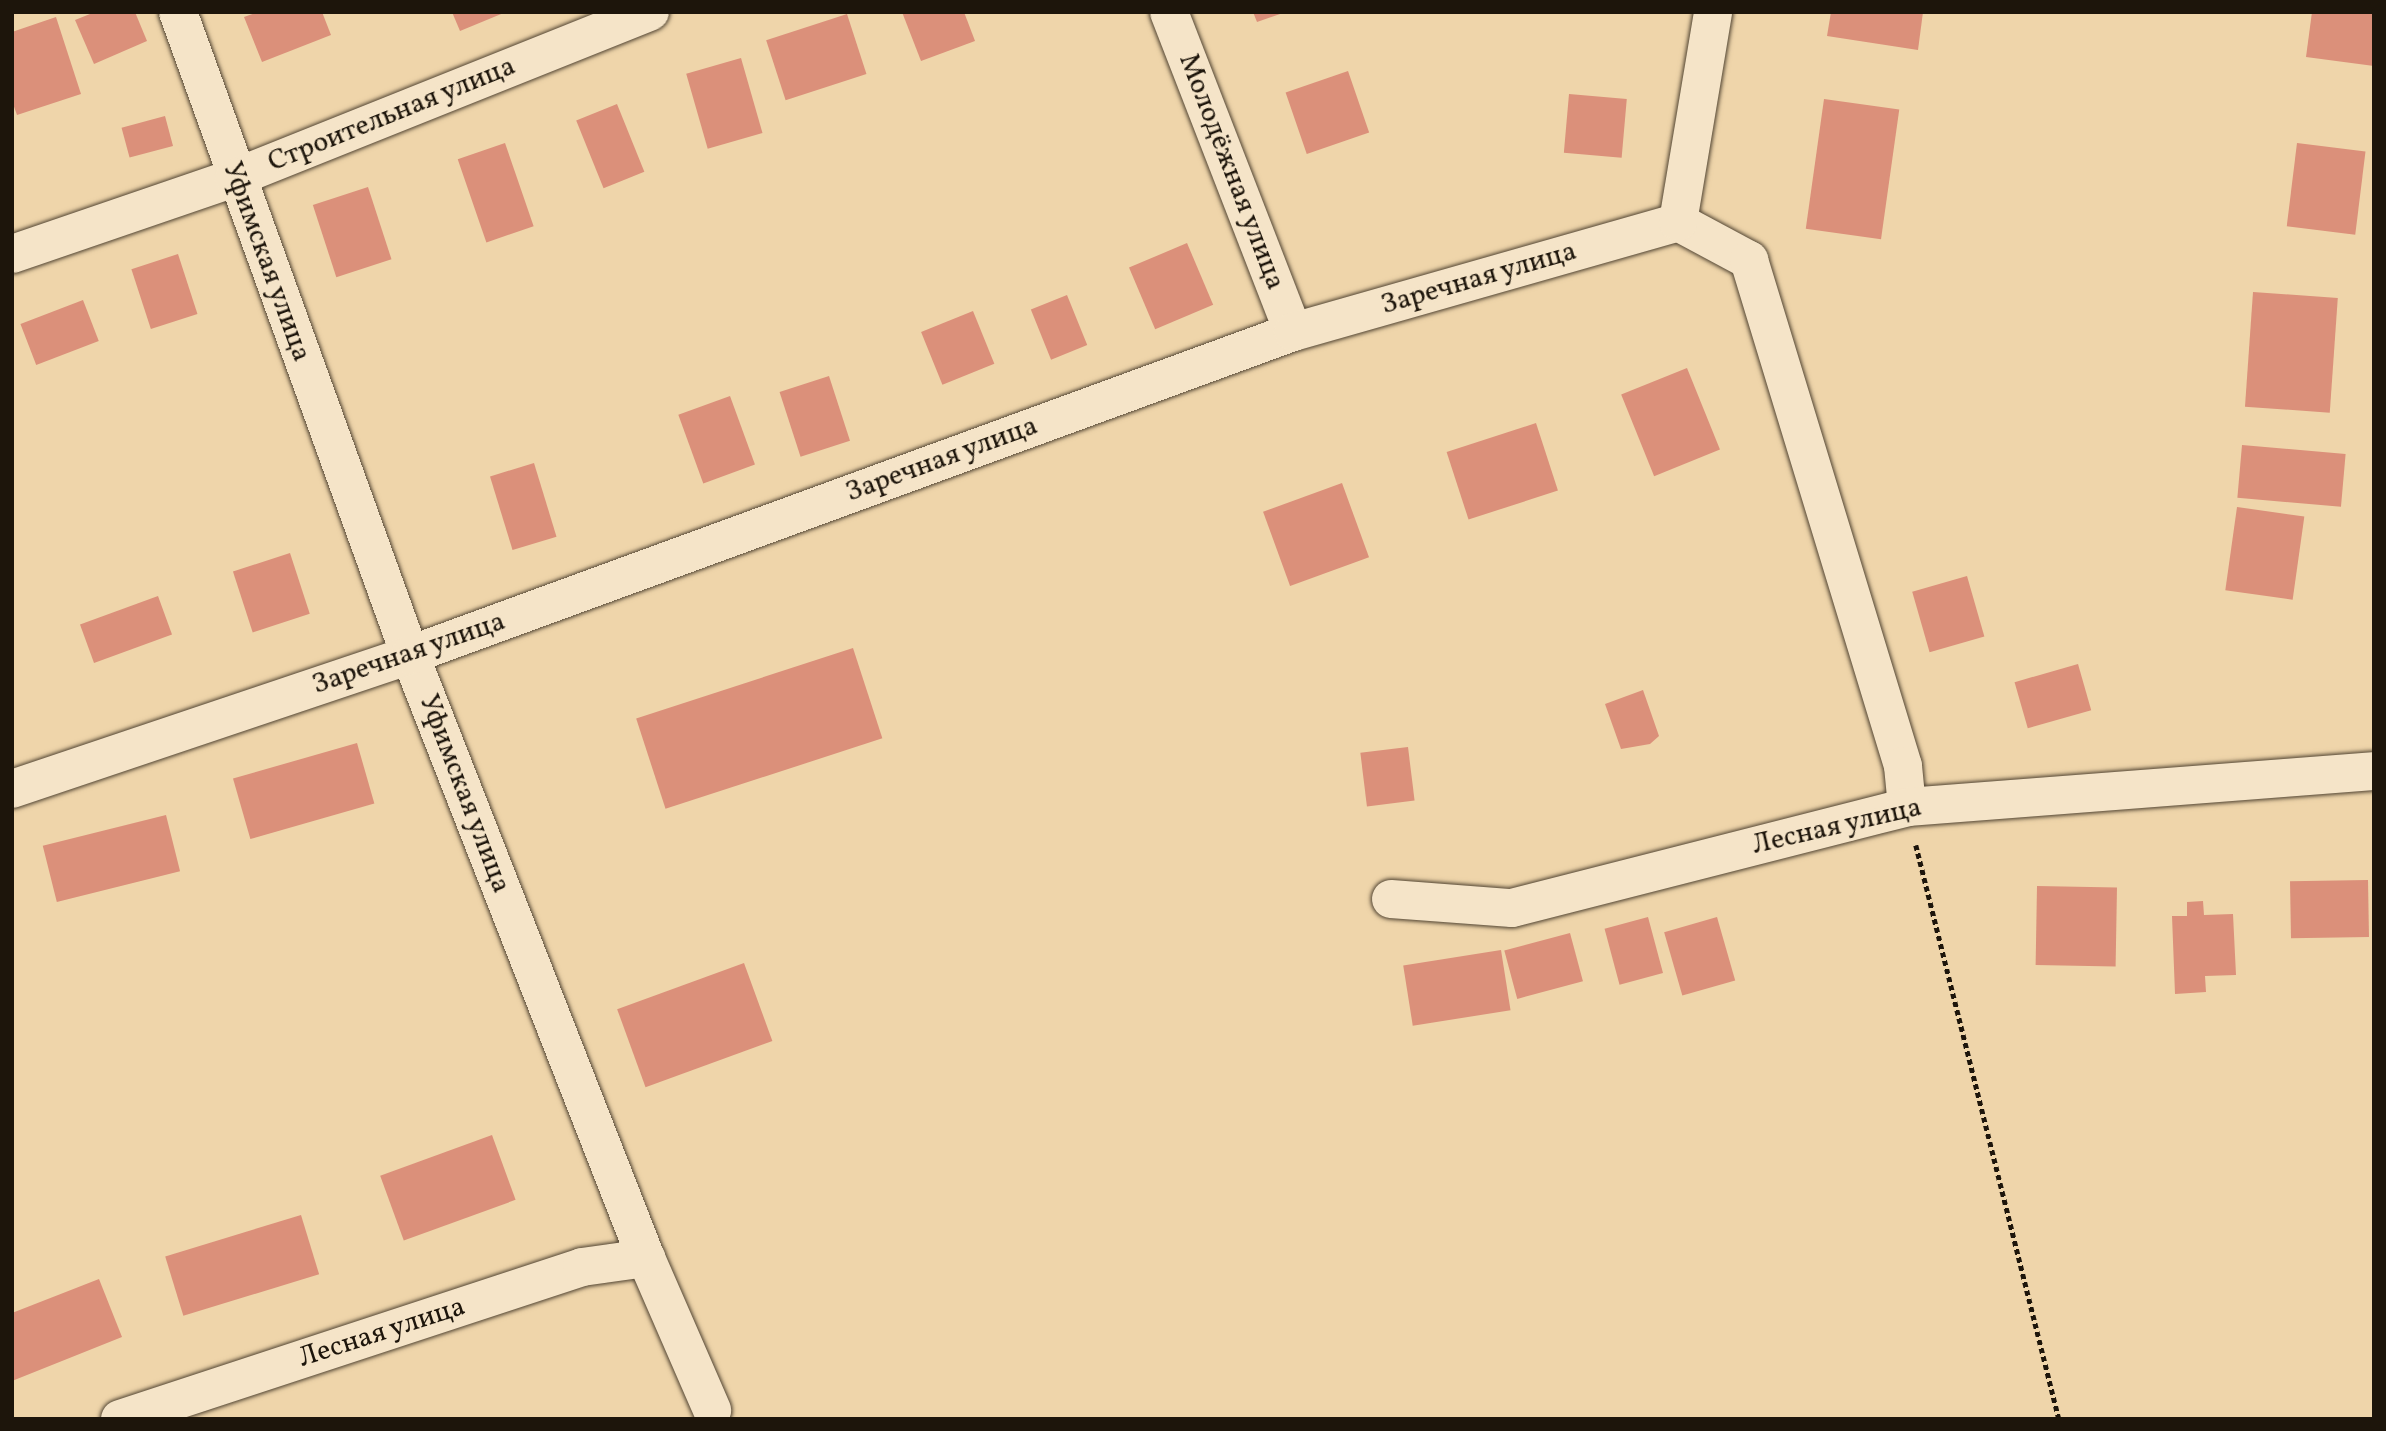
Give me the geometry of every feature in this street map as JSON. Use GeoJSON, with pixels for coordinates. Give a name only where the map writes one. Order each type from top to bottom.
{"type":"FeatureCollection","features":[{"type":"Feature","properties":{"kind":"street","name":"Уфимская улица"},"geometry":{"type":"LineString","coordinates":[[178,12],[234,178],[410,655],[646,1258],[712,1409]]}},
{"type":"Feature","properties":{"kind":"street","name":"Строительная улица"},"geometry":{"type":"LineString","coordinates":[[12,254],[234,178],[650,12]]}},
{"type":"Feature","properties":{"kind":"street","name":"Молодёжная улица"},"geometry":{"type":"LineString","coordinates":[[1169,12],[1293,331]]}},
{"type":"Feature","properties":{"kind":"street"},"geometry":{"type":"LineString","coordinates":[[1713,12],[1678,222],[1749,260],[1903,766],[1907,807]]}},
{"type":"Feature","properties":{"kind":"street","name":"Заречная улица"},"geometry":{"type":"LineString","coordinates":[[12,789],[410,655],[1293,331],[1678,222]]}},
{"type":"Feature","properties":{"kind":"street","name":"Лесная улица"},"geometry":{"type":"LineString","coordinates":[[1391,899],[1512,908],[1907,807],[2374,771]]}},
{"type":"Feature","properties":{"kind":"street","name":"Лесная улица"},"geometry":{"type":"LineString","coordinates":[[120,1419],[582,1267],[646,1258]]}},
{"type":"Feature","properties":{"kind":"path"},"geometry":{"type":"LineString","coordinates":[[1907,807],[2059,1419]]}},
{"type":"Feature","properties":{"kind":"building"},"geometry":{"type":"Polygon","coordinates":[[[95,12],[135,12],[147,41],[94,64],[75,20],[95,12]]]}},
{"type":"Feature","properties":{"kind":"building"},"geometry":{"type":"Polygon","coordinates":[[[258,12],[322,12],[331,35],[262,62],[244,17],[258,12]]]}},
{"type":"Feature","properties":{"kind":"building"},"geometry":{"type":"Polygon","coordinates":[[[452,12],[506,12],[460,31],[452,12]]]}},
{"type":"Feature","properties":{"kind":"building"},"geometry":{"type":"Polygon","coordinates":[[[902,12],[964,12],[975,41],[921,61],[902,12]]]}},
{"type":"Feature","properties":{"kind":"building"},"geometry":{"type":"Polygon","coordinates":[[[1253,12],[1283,12],[1283,13],[1257,22],[1253,12]]]}},
{"type":"Feature","properties":{"kind":"building"},"geometry":{"type":"Polygon","coordinates":[[[1831,12],[1923,12],[1918,50],[1827,36],[1831,12]]]}},
{"type":"Feature","properties":{"kind":"building"},"geometry":{"type":"Polygon","coordinates":[[[2312,12],[2374,12],[2374,66],[2306,57],[2312,12]]]}},
{"type":"Feature","properties":{"kind":"building"},"geometry":{"type":"Polygon","coordinates":[[[847,14],[866,74],[786,100],[766,40],[847,14]]]}},
{"type":"Feature","properties":{"kind":"building"},"geometry":{"type":"Polygon","coordinates":[[[56,17],[81,94],[17,115],[12,101],[12,32],[56,17]]]}},
{"type":"Feature","properties":{"kind":"building"},"geometry":{"type":"Polygon","coordinates":[[[741,58],[762,133],[708,149],[686,74],[741,58]]]}},
{"type":"Feature","properties":{"kind":"building"},"geometry":{"type":"Polygon","coordinates":[[[1348,71],[1369,132],[1307,154],[1286,92],[1348,71]]]}},
{"type":"Feature","properties":{"kind":"building"},"geometry":{"type":"Polygon","coordinates":[[[1569,94],[1627,99],[1622,158],[1564,153],[1569,94]]]}},
{"type":"Feature","properties":{"kind":"building"},"geometry":{"type":"Polygon","coordinates":[[[1824,99],[1899,110],[1881,239],[1806,229],[1824,99]]]}},
{"type":"Feature","properties":{"kind":"building"},"geometry":{"type":"Polygon","coordinates":[[[617,104],[644,172],[604,188],[576,120],[617,104]]]}},
{"type":"Feature","properties":{"kind":"building"},"geometry":{"type":"Polygon","coordinates":[[[165,116],[173,146],[130,158],[122,128],[165,116]]]}},
{"type":"Feature","properties":{"kind":"building"},"geometry":{"type":"Polygon","coordinates":[[[505,143],[534,226],[486,242],[458,159],[505,143]]]}},
{"type":"Feature","properties":{"kind":"building"},"geometry":{"type":"Polygon","coordinates":[[[2297,143],[2365,151],[2355,235],[2287,226],[2297,143]]]}},
{"type":"Feature","properties":{"kind":"building"},"geometry":{"type":"Polygon","coordinates":[[[368,187],[391,259],[336,277],[313,205],[368,187]]]}},
{"type":"Feature","properties":{"kind":"building"},"geometry":{"type":"Polygon","coordinates":[[[1187,243],[1213,305],[1155,329],[1129,268],[1187,243]]]}},
{"type":"Feature","properties":{"kind":"building"},"geometry":{"type":"Polygon","coordinates":[[[178,254],[197,314],[151,329],[131,269],[178,254]]]}},
{"type":"Feature","properties":{"kind":"building"},"geometry":{"type":"Polygon","coordinates":[[[2253,292],[2338,298],[2330,413],[2245,407],[2253,292]]]}},
{"type":"Feature","properties":{"kind":"building"},"geometry":{"type":"Polygon","coordinates":[[[1067,295],[1087,345],[1051,360],[1031,310],[1067,295]]]}},
{"type":"Feature","properties":{"kind":"building"},"geometry":{"type":"Polygon","coordinates":[[[83,300],[99,341],[36,365],[20,324],[83,300]]]}},
{"type":"Feature","properties":{"kind":"building"},"geometry":{"type":"Polygon","coordinates":[[[973,311],[994,364],[942,385],[921,332],[973,311]]]}},
{"type":"Feature","properties":{"kind":"building"},"geometry":{"type":"Polygon","coordinates":[[[1687,368],[1720,450],[1654,476],[1621,395],[1687,368]]]}},
{"type":"Feature","properties":{"kind":"building"},"geometry":{"type":"Polygon","coordinates":[[[829,376],[850,441],[801,457],[780,392],[829,376]]]}},
{"type":"Feature","properties":{"kind":"building"},"geometry":{"type":"Polygon","coordinates":[[[730,396],[755,465],[703,483],[678,415],[730,396]]]}},
{"type":"Feature","properties":{"kind":"building"},"geometry":{"type":"Polygon","coordinates":[[[1536,423],[1558,491],[1469,520],[1447,452],[1536,423]]]}},
{"type":"Feature","properties":{"kind":"building"},"geometry":{"type":"Polygon","coordinates":[[[2242,445],[2346,454],[2341,507],[2237,498],[2242,445]]]}},
{"type":"Feature","properties":{"kind":"building"},"geometry":{"type":"Polygon","coordinates":[[[534,463],[557,537],[513,550],[490,476],[534,463]]]}},
{"type":"Feature","properties":{"kind":"building"},"geometry":{"type":"Polygon","coordinates":[[[1342,483],[1369,557],[1290,586],[1263,512],[1342,483]]]}},
{"type":"Feature","properties":{"kind":"building"},"geometry":{"type":"Polygon","coordinates":[[[2237,507],[2304,516],[2293,600],[2225,590],[2237,507]]]}},
{"type":"Feature","properties":{"kind":"building"},"geometry":{"type":"Polygon","coordinates":[[[290,553],[310,614],[253,632],[233,572],[290,553]]]}},
{"type":"Feature","properties":{"kind":"building"},"geometry":{"type":"Polygon","coordinates":[[[1967,576],[1984,637],[1930,652],[1912,592],[1967,576]]]}},
{"type":"Feature","properties":{"kind":"building"},"geometry":{"type":"Polygon","coordinates":[[[158,596],[172,635],[94,663],[80,624],[158,596]]]}},
{"type":"Feature","properties":{"kind":"building"},"geometry":{"type":"Polygon","coordinates":[[[853,648],[882,738],[666,809],[636,718],[853,648]]]}},
{"type":"Feature","properties":{"kind":"building"},"geometry":{"type":"Polygon","coordinates":[[[2078,664],[2091,710],[2028,728],[2015,682],[2078,664]]]}},
{"type":"Feature","properties":{"kind":"building"},"geometry":{"type":"Polygon","coordinates":[[[1643,690],[1659,736],[1650,744],[1621,749],[1605,704],[1643,690]]]}},
{"type":"Feature","properties":{"kind":"building"},"geometry":{"type":"Polygon","coordinates":[[[357,743],[374,804],[250,839],[233,779],[357,743]]]}},
{"type":"Feature","properties":{"kind":"building"},"geometry":{"type":"Polygon","coordinates":[[[1408,747],[1415,801],[1367,806],[1360,753],[1408,747]]]}},
{"type":"Feature","properties":{"kind":"building"},"geometry":{"type":"Polygon","coordinates":[[[166,815],[180,871],[57,902],[43,846],[166,815]]]}},
{"type":"Feature","properties":{"kind":"building"},"geometry":{"type":"Polygon","coordinates":[[[2368,880],[2369,937],[2291,938],[2290,881],[2368,880]]]}},
{"type":"Feature","properties":{"kind":"building"},"geometry":{"type":"Polygon","coordinates":[[[2037,886],[2117,887],[2116,966],[2036,965],[2037,886]]]}},
{"type":"Feature","properties":{"kind":"building"},"geometry":{"type":"Polygon","coordinates":[[[2203,901],[2204,915],[2233,914],[2236,975],[2205,976],[2206,992],[2175,994],[2172,916],[2187,916],[2187,902],[2203,901]]]}},
{"type":"Feature","properties":{"kind":"building"},"geometry":{"type":"Polygon","coordinates":[[[1648,917],[1663,973],[1620,985],[1605,929],[1648,917]]]}},
{"type":"Feature","properties":{"kind":"building"},"geometry":{"type":"Polygon","coordinates":[[[1717,917],[1735,980],[1682,996],[1664,932],[1717,917]]]}},
{"type":"Feature","properties":{"kind":"building"},"geometry":{"type":"Polygon","coordinates":[[[1570,933],[1583,981],[1517,999],[1504,951],[1570,933]]]}},
{"type":"Feature","properties":{"kind":"building"},"geometry":{"type":"Polygon","coordinates":[[[1501,950],[1511,1010],[1413,1026],[1403,965],[1501,950]]]}},
{"type":"Feature","properties":{"kind":"building"},"geometry":{"type":"Polygon","coordinates":[[[744,963],[772,1041],[646,1087],[617,1009],[744,963]]]}},
{"type":"Feature","properties":{"kind":"building"},"geometry":{"type":"Polygon","coordinates":[[[492,1135],[516,1200],[404,1241],[380,1176],[492,1135]]]}},
{"type":"Feature","properties":{"kind":"building"},"geometry":{"type":"Polygon","coordinates":[[[301,1215],[319,1274],[183,1316],[165,1257],[301,1215]]]}},
{"type":"Feature","properties":{"kind":"building"},"geometry":{"type":"Polygon","coordinates":[[[99,1279],[122,1337],[12,1381],[12,1313],[99,1279]]]}}]}
